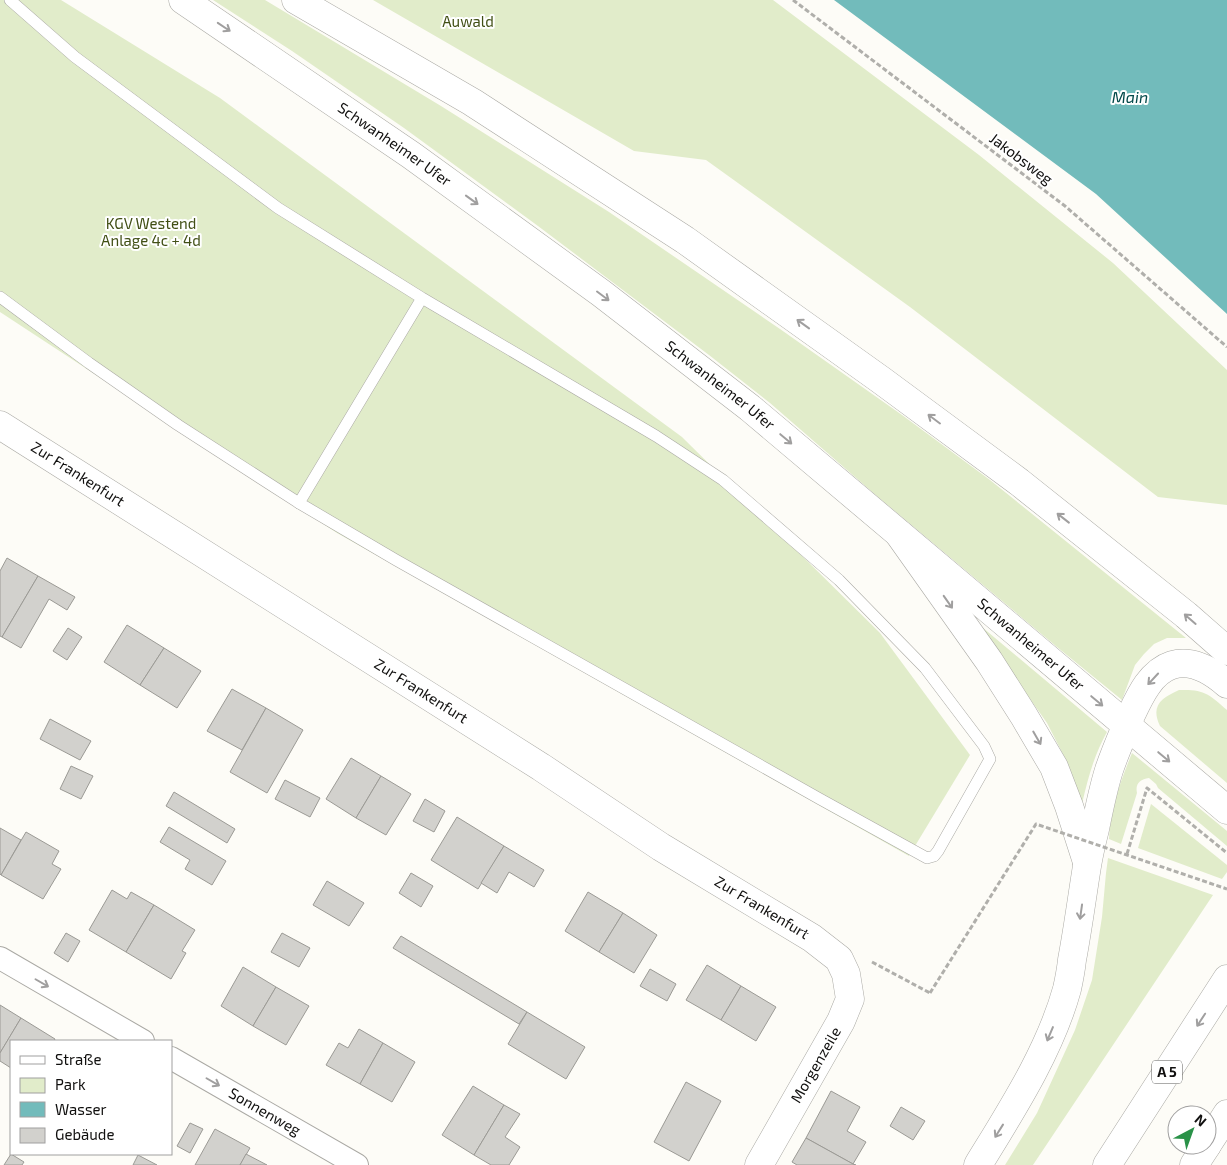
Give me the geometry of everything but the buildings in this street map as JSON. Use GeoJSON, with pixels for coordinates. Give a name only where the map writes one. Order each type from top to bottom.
{"type":"FeatureCollection","features":[{"type":"Feature","properties":{"kind":"main road","name":"Schwanheimer Ufer"},"geometry":{"type":"LineString","coordinates":[[183,0],[410,156],[600,293],[750,408],[1227,810]]}},
{"type":"Feature","properties":{"kind":"main road"},"geometry":{"type":"LineString","coordinates":[[296,0],[472,102],[685,240],[881,380],[1019,482],[1186,615],[1227,651]]}},
{"type":"Feature","properties":{"kind":"main road","name":"Zur Frankenfurt"},"geometry":{"type":"LineString","coordinates":[[0,425],[541,768],[661,847],[812,938],[839,960]]}},
{"type":"Feature","properties":{"kind":"main road"},"geometry":{"type":"LineString","coordinates":[[899,534],[989,661],[1054,767],[1069,806],[1087,864]]}},
{"type":"Feature","properties":{"kind":"main road"},"geometry":{"type":"LineString","coordinates":[[978,1165],[1020,1097],[1060,1011],[1067,988],[1079,929],[1087,864],[1099,805],[1109,769],[1136,703],[1144,688],[1155,676],[1163,669],[1172,665],[1185,664],[1197,666],[1214,673],[1227,684]]}},
{"type":"Feature","properties":{"kind":"main road","name":"Morgenzeile"},"geometry":{"type":"LineString","coordinates":[[759,1165],[841,1022],[850,999],[846,974],[839,960]]}},
{"type":"Feature","properties":{"kind":"main road","name":"A 5"},"geometry":{"type":"LineString","coordinates":[[1108,1165],[1227,979]]}},
{"type":"Feature","properties":{"kind":"main road"},"geometry":{"type":"LineString","coordinates":[[1217,1130],[1227,1114]]}},
{"type":"Feature","properties":{"kind":"street"},"geometry":{"type":"LineString","coordinates":[[0,958],[141,1040]]}},
{"type":"Feature","properties":{"kind":"street","name":"Sonnenweg"},"geometry":{"type":"LineString","coordinates":[[172,1059],[357,1165]]}},
{"type":"Feature","properties":{"kind":"lane"},"geometry":{"type":"LineString","coordinates":[[0,297],[129,392],[299,503],[396,560],[927,858],[934,856],[938,851],[990,759],[984,746],[925,668],[839,580],[723,480],[656,436],[422,298],[278,208],[75,56],[10,0]]}},
{"type":"Feature","properties":{"kind":"lane"},"geometry":{"type":"LineString","coordinates":[[299,503],[422,298]]}},
{"type":"Feature","properties":{"kind":"path","name":"Jakobsweg"},"geometry":{"type":"LineString","coordinates":[[793,0],[1065,206],[1227,347]]}},
{"type":"Feature","properties":{"kind":"path"},"geometry":{"type":"LineString","coordinates":[[1127,854],[1147,788],[1226,852]]}},
{"type":"Feature","properties":{"kind":"path"},"geometry":{"type":"LineString","coordinates":[[839,960],[872,962],[930,993],[1036,824],[1227,889]]}},
{"type":"Feature","properties":{"kind":"green space","name":"KGV Westend Anlage 4c + 4d"},"geometry":{"type":"Polygon","coordinates":[[[0,0],[61,0],[220,98],[682,437],[880,633],[970,755],[909,856],[337,533],[0,312],[0,0]]]}},
{"type":"Feature","properties":{"kind":"green space"},"geometry":{"type":"Polygon","coordinates":[[[213,0],[265,0],[441,106],[609,212],[902,415],[990,480],[1186,638],[1167,638],[1154,644],[1135,665],[1122,700],[878,497],[770,403],[709,355],[404,128],[292,51],[213,0]]]}},
{"type":"Feature","properties":{"kind":"green space","name":"Auwald"},"geometry":{"type":"Polygon","coordinates":[[[373,0],[773,0],[979,155],[1113,263],[1227,370],[1227,505],[1158,497],[910,307],[706,160],[634,151],[373,0]]]}},
{"type":"Feature","properties":{"kind":"green space"},"geometry":{"type":"Polygon","coordinates":[[[976,622],[1107,732],[1098,749],[1082,804],[1068,764],[1047,723],[976,622]]]}},
{"type":"Feature","properties":{"kind":"green space"},"geometry":{"type":"Polygon","coordinates":[[[1179,690],[1195,690],[1206,694],[1227,710],[1227,783],[1160,726],[1156,713],[1159,703],[1167,696],[1179,690]]]}},
{"type":"Feature","properties":{"kind":"green space"},"geometry":{"type":"Polygon","coordinates":[[[1132,753],[1227,831],[1227,846],[1158,788],[1149,778],[1141,781],[1138,785],[1121,844],[1109,839],[1114,806],[1132,753]]]}},
{"type":"Feature","properties":{"kind":"green space"},"geometry":{"type":"Polygon","coordinates":[[[1151,804],[1227,865],[1227,872],[1222,879],[1138,848],[1151,804]]]}},
{"type":"Feature","properties":{"kind":"green space"},"geometry":{"type":"Polygon","coordinates":[[[1108,858],[1213,895],[1033,1165],[1005,1165],[1037,1113],[1075,1030],[1092,980],[1102,917],[1108,858]]]}},
{"type":"Feature","properties":{"kind":"water","name":"Main"},"geometry":{"type":"Polygon","coordinates":[[[834,0],[1227,0],[1227,314],[1096,194],[834,0]]]}}]}
